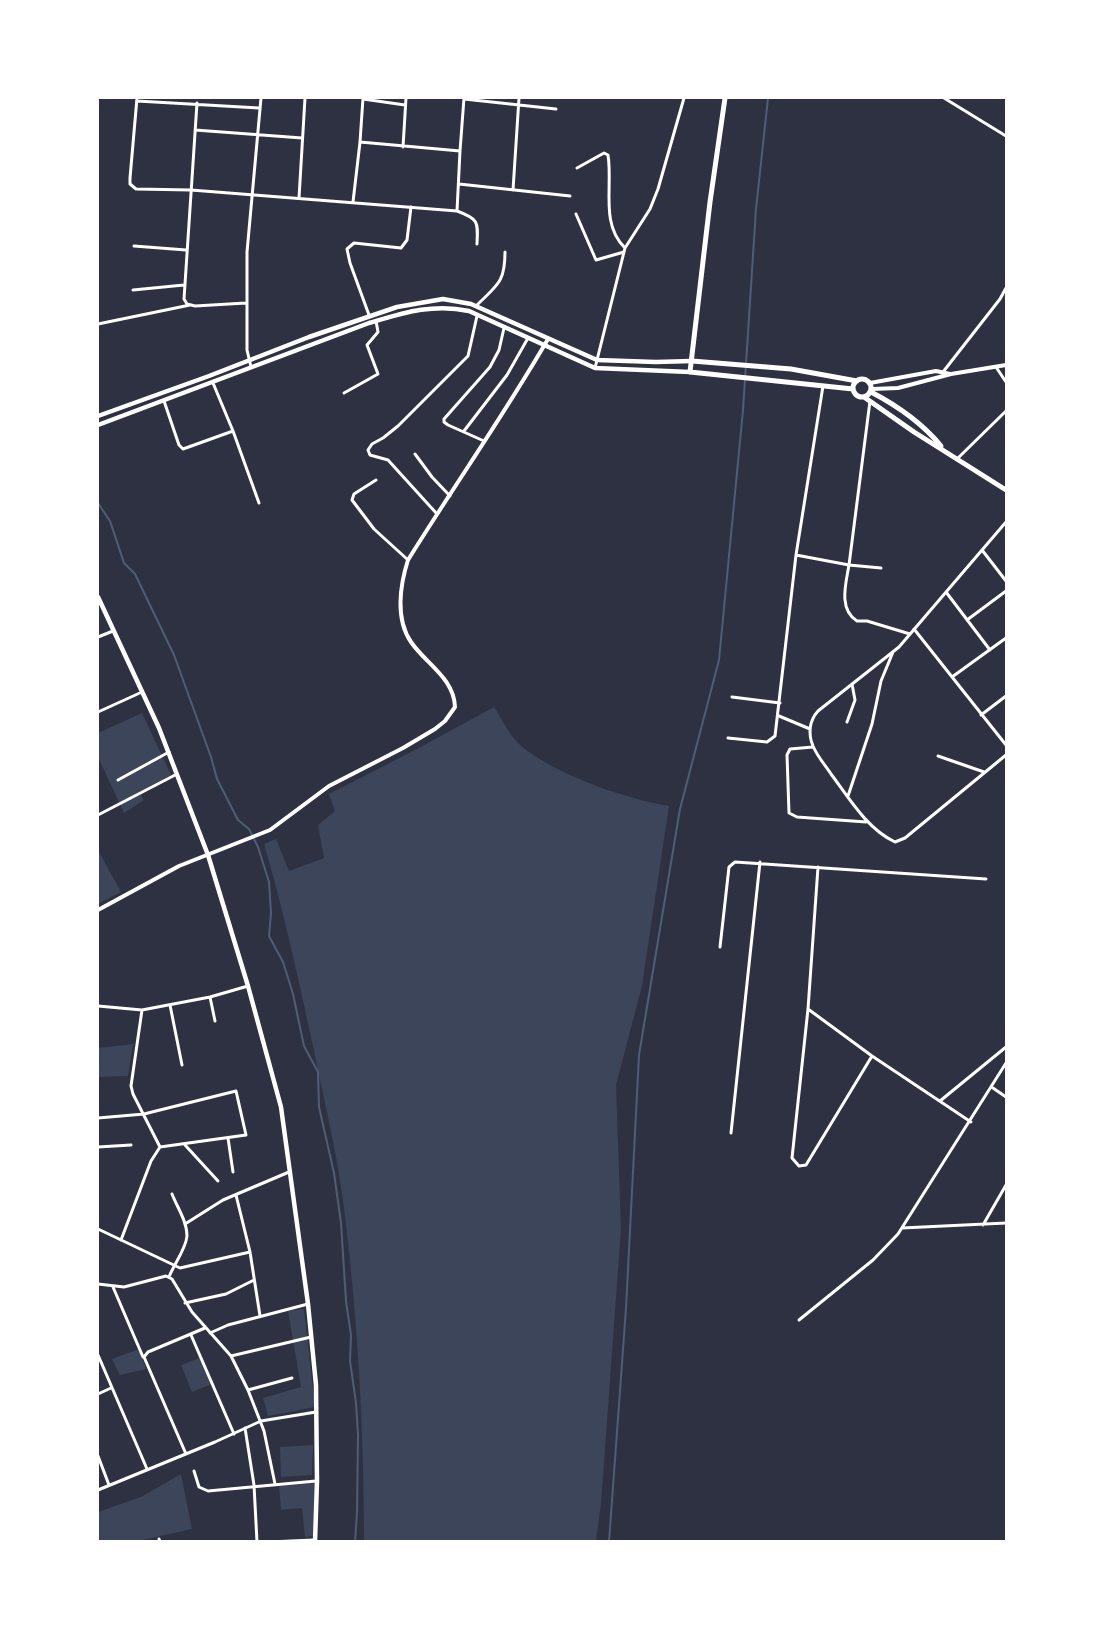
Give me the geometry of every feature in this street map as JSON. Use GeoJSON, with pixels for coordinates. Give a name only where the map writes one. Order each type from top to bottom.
{"type":"FeatureCollection","features":[{"type":"Feature","properties":{"kind":"main road"},"geometry":{"type":"LineString","coordinates":[[690,372],[725,98]]}},
{"type":"Feature","properties":{"kind":"main road"},"geometry":{"type":"LineString","coordinates":[[98,416],[369,315],[414,302],[453,299],[476,306],[597,360],[656,363],[709,362],[768,367],[857,381],[866,380],[871,388],[927,430],[942,448]]}},
{"type":"Feature","properties":{"kind":"main road"},"geometry":{"type":"LineString","coordinates":[[98,425],[376,321],[415,310],[443,307],[469,311],[595,368],[690,372],[853,389]]}},
{"type":"Feature","properties":{"kind":"main road"},"geometry":{"type":"LineString","coordinates":[[853,389],[857,381]]}},
{"type":"Feature","properties":{"kind":"main road"},"geometry":{"type":"LineString","coordinates":[[867,399],[871,388]]}},
{"type":"Feature","properties":{"kind":"main road"},"geometry":{"type":"LineString","coordinates":[[853,389],[858,397],[867,399],[914,432],[1006,490]]}},
{"type":"Feature","properties":{"kind":"main road"},"geometry":{"type":"LineString","coordinates":[[98,597],[169,752],[208,855],[248,986],[280,1107],[308,1304],[316,1385],[315,1540]]}},
{"type":"Feature","properties":{"kind":"street"},"geometry":{"type":"LineString","coordinates":[[251,367],[247,350],[246,303],[250,195],[261,98]]}},
{"type":"Feature","properties":{"kind":"street"},"geometry":{"type":"LineString","coordinates":[[299,198],[305,98]]}},
{"type":"Feature","properties":{"kind":"street"},"geometry":{"type":"LineString","coordinates":[[353,202],[363,98],[405,105]]}},
{"type":"Feature","properties":{"kind":"street"},"geometry":{"type":"LineString","coordinates":[[403,147],[406,98]]}},
{"type":"Feature","properties":{"kind":"street"},"geometry":{"type":"LineString","coordinates":[[457,211],[464,98],[556,109]]}},
{"type":"Feature","properties":{"kind":"street"},"geometry":{"type":"LineString","coordinates":[[513,190],[519,98]]}},
{"type":"Feature","properties":{"kind":"street"},"geometry":{"type":"LineString","coordinates":[[595,368],[625,250],[650,209],[658,189],[684,98]]}},
{"type":"Feature","properties":{"kind":"street"},"geometry":{"type":"LineString","coordinates":[[944,98],[1006,136]]}},
{"type":"Feature","properties":{"kind":"street"},"geometry":{"type":"LineString","coordinates":[[260,108],[137,99],[130,178],[132,187],[141,190],[191,190],[457,211],[475,220],[477,244]]}},
{"type":"Feature","properties":{"kind":"street"},"geometry":{"type":"LineString","coordinates":[[190,305],[185,303],[184,285],[197,103]]}},
{"type":"Feature","properties":{"kind":"street"},"geometry":{"type":"LineString","coordinates":[[195,130],[302,138]]}},
{"type":"Feature","properties":{"kind":"street"},"geometry":{"type":"LineString","coordinates":[[360,142],[460,151]]}},
{"type":"Feature","properties":{"kind":"street"},"geometry":{"type":"LineString","coordinates":[[577,168],[607,153],[610,221],[617,239],[625,250]]}},
{"type":"Feature","properties":{"kind":"street"},"geometry":{"type":"LineString","coordinates":[[459,184],[570,196]]}},
{"type":"Feature","properties":{"kind":"street"},"geometry":{"type":"LineString","coordinates":[[369,315],[346,249],[354,243],[401,248],[407,240],[411,207]]}},
{"type":"Feature","properties":{"kind":"street"},"geometry":{"type":"LineString","coordinates":[[576,214],[597,260],[625,250]]}},
{"type":"Feature","properties":{"kind":"street"},"geometry":{"type":"LineString","coordinates":[[134,246],[186,250]]}},
{"type":"Feature","properties":{"kind":"street"},"geometry":{"type":"LineString","coordinates":[[476,306],[505,274],[506,252]]}},
{"type":"Feature","properties":{"kind":"street"},"geometry":{"type":"LineString","coordinates":[[133,290],[184,285]]}},
{"type":"Feature","properties":{"kind":"street"},"geometry":{"type":"LineString","coordinates":[[943,372],[1000,299],[1006,288]]}},
{"type":"Feature","properties":{"kind":"street"},"geometry":{"type":"LineString","coordinates":[[98,324],[190,305],[246,303]]}},
{"type":"Feature","properties":{"kind":"street"},"geometry":{"type":"LineString","coordinates":[[437,514],[388,460],[370,455],[368,450],[372,444],[398,426],[468,356],[478,315]]}},
{"type":"Feature","properties":{"kind":"street"},"geometry":{"type":"LineString","coordinates":[[344,393],[378,374],[367,345],[377,335],[376,321]]}},
{"type":"Feature","properties":{"kind":"street"},"geometry":{"type":"LineString","coordinates":[[485,442],[448,425],[444,419],[492,363],[499,350],[505,327]]}},
{"type":"Feature","properties":{"kind":"street"},"geometry":{"type":"LineString","coordinates":[[464,431],[507,375],[528,338]]}},
{"type":"Feature","properties":{"kind":"street"},"geometry":{"type":"LineString","coordinates":[[98,910],[179,866],[260,836],[329,786],[427,734],[445,721],[455,707],[453,692],[448,683],[411,642],[400,609],[401,591],[408,560],[485,442],[548,339]]}},
{"type":"Feature","properties":{"kind":"street"},"geometry":{"type":"LineString","coordinates":[[871,388],[898,388],[951,374],[1006,365]]}},
{"type":"Feature","properties":{"kind":"street"},"geometry":{"type":"LineString","coordinates":[[996,367],[1006,382]]}},
{"type":"Feature","properties":{"kind":"street"},"geometry":{"type":"LineString","coordinates":[[871,388],[917,374],[943,372],[951,374]]}},
{"type":"Feature","properties":{"kind":"street"},"geometry":{"type":"LineString","coordinates":[[213,383],[233,430],[259,503]]}},
{"type":"Feature","properties":{"kind":"street"},"geometry":{"type":"LineString","coordinates":[[728,738],[767,742],[775,736],[796,555],[824,386]]}},
{"type":"Feature","properties":{"kind":"street"},"geometry":{"type":"LineString","coordinates":[[163,399],[179,445],[183,449],[233,430]]}},
{"type":"Feature","properties":{"kind":"street"},"geometry":{"type":"LineString","coordinates":[[867,399],[844,596],[854,620],[867,621],[910,634]]}},
{"type":"Feature","properties":{"kind":"street"},"geometry":{"type":"LineString","coordinates":[[958,458],[1006,411]]}},
{"type":"Feature","properties":{"kind":"street"},"geometry":{"type":"LineString","coordinates":[[415,454],[450,496]]}},
{"type":"Feature","properties":{"kind":"street"},"geometry":{"type":"LineString","coordinates":[[376,480],[354,494],[352,500],[374,529],[408,560]]}},
{"type":"Feature","properties":{"kind":"street"},"geometry":{"type":"LineString","coordinates":[[1006,522],[894,651],[816,714],[810,729],[813,747],[867,822],[892,841],[899,842],[1006,755]]}},
{"type":"Feature","properties":{"kind":"street"},"geometry":{"type":"LineString","coordinates":[[1001,528],[1006,531]]}},
{"type":"Feature","properties":{"kind":"street"},"geometry":{"type":"LineString","coordinates":[[982,550],[1006,581]]}},
{"type":"Feature","properties":{"kind":"street"},"geometry":{"type":"LineString","coordinates":[[796,555],[880,568]]}},
{"type":"Feature","properties":{"kind":"street"},"geometry":{"type":"LineString","coordinates":[[967,620],[1006,591]]}},
{"type":"Feature","properties":{"kind":"street"},"geometry":{"type":"LineString","coordinates":[[946,592],[990,650]]}},
{"type":"Feature","properties":{"kind":"street"},"geometry":{"type":"LineString","coordinates":[[914,629],[1006,745]]}},
{"type":"Feature","properties":{"kind":"street"},"geometry":{"type":"LineString","coordinates":[[98,637],[113,631]]}},
{"type":"Feature","properties":{"kind":"street"},"geometry":{"type":"LineString","coordinates":[[951,678],[1006,638]]}},
{"type":"Feature","properties":{"kind":"street"},"geometry":{"type":"LineString","coordinates":[[848,796],[872,724],[881,681],[894,651]]}},
{"type":"Feature","properties":{"kind":"street"},"geometry":{"type":"LineString","coordinates":[[847,722],[855,700],[852,684]]}},
{"type":"Feature","properties":{"kind":"street"},"geometry":{"type":"LineString","coordinates":[[98,711],[142,692]]}},
{"type":"Feature","properties":{"kind":"street"},"geometry":{"type":"LineString","coordinates":[[981,716],[1006,696]]}},
{"type":"Feature","properties":{"kind":"street"},"geometry":{"type":"LineString","coordinates":[[732,697],[780,703]]}},
{"type":"Feature","properties":{"kind":"street"},"geometry":{"type":"LineString","coordinates":[[779,716],[810,729]]}},
{"type":"Feature","properties":{"kind":"street"},"geometry":{"type":"LineString","coordinates":[[813,747],[790,749],[787,755],[789,813],[797,817],[867,822]]}},
{"type":"Feature","properties":{"kind":"street"},"geometry":{"type":"LineString","coordinates":[[118,780],[169,752]]}},
{"type":"Feature","properties":{"kind":"street"},"geometry":{"type":"LineString","coordinates":[[938,756],[985,772]]}},
{"type":"Feature","properties":{"kind":"street"},"geometry":{"type":"LineString","coordinates":[[98,815],[177,774]]}},
{"type":"Feature","properties":{"kind":"street"},"geometry":{"type":"LineString","coordinates":[[720,947],[729,867],[735,862],[986,879]]}},
{"type":"Feature","properties":{"kind":"street"},"geometry":{"type":"LineString","coordinates":[[731,1133],[760,862]]}},
{"type":"Feature","properties":{"kind":"street"},"geometry":{"type":"LineString","coordinates":[[818,867],[808,1009],[792,1158],[799,1166],[806,1165],[872,1056]]}},
{"type":"Feature","properties":{"kind":"street"},"geometry":{"type":"LineString","coordinates":[[98,1006],[141,1010],[210,997],[248,986]]}},
{"type":"Feature","properties":{"kind":"street"},"geometry":{"type":"LineString","coordinates":[[210,997],[215,1021]]}},
{"type":"Feature","properties":{"kind":"street"},"geometry":{"type":"LineString","coordinates":[[170,1005],[182,1065]]}},
{"type":"Feature","properties":{"kind":"street"},"geometry":{"type":"LineString","coordinates":[[808,1009],[872,1056],[971,1122]]}},
{"type":"Feature","properties":{"kind":"street"},"geometry":{"type":"LineString","coordinates":[[141,1010],[131,1086],[160,1147]]}},
{"type":"Feature","properties":{"kind":"street"},"geometry":{"type":"LineString","coordinates":[[940,1101],[1006,1047]]}},
{"type":"Feature","properties":{"kind":"street"},"geometry":{"type":"LineString","coordinates":[[799,1320],[886,1248],[902,1228],[971,1122],[1006,1063]]}},
{"type":"Feature","properties":{"kind":"street"},"geometry":{"type":"LineString","coordinates":[[993,1088],[1006,1096]]}},
{"type":"Feature","properties":{"kind":"street"},"geometry":{"type":"LineString","coordinates":[[98,1118],[144,1114],[236,1091],[246,1135],[160,1147]]}},
{"type":"Feature","properties":{"kind":"street"},"geometry":{"type":"LineString","coordinates":[[228,1137],[233,1172]]}},
{"type":"Feature","properties":{"kind":"street"},"geometry":{"type":"LineString","coordinates":[[185,1144],[219,1181]]}},
{"type":"Feature","properties":{"kind":"street"},"geometry":{"type":"LineString","coordinates":[[98,1147],[131,1145]]}},
{"type":"Feature","properties":{"kind":"street"},"geometry":{"type":"LineString","coordinates":[[121,1240],[151,1161],[160,1147]]}},
{"type":"Feature","properties":{"kind":"street"},"geometry":{"type":"LineString","coordinates":[[185,1224],[217,1203],[290,1172]]}},
{"type":"Feature","properties":{"kind":"street"},"geometry":{"type":"LineString","coordinates":[[983,1225],[1006,1185]]}},
{"type":"Feature","properties":{"kind":"street"},"geometry":{"type":"LineString","coordinates":[[169,1277],[187,1236],[185,1224],[172,1194]]}},
{"type":"Feature","properties":{"kind":"street"},"geometry":{"type":"LineString","coordinates":[[236,1195],[250,1252],[260,1316]]}},
{"type":"Feature","properties":{"kind":"street"},"geometry":{"type":"LineString","coordinates":[[902,1228],[1006,1223]]}},
{"type":"Feature","properties":{"kind":"street"},"geometry":{"type":"LineString","coordinates":[[98,1229],[174,1267],[186,1268],[250,1252]]}},
{"type":"Feature","properties":{"kind":"street"},"geometry":{"type":"LineString","coordinates":[[98,1284],[124,1287],[169,1277]]}},
{"type":"Feature","properties":{"kind":"street"},"geometry":{"type":"LineString","coordinates":[[169,1277],[185,1304],[231,1356],[261,1420],[275,1484]]}},
{"type":"Feature","properties":{"kind":"street"},"geometry":{"type":"LineString","coordinates":[[185,1304],[226,1294],[255,1279]]}},
{"type":"Feature","properties":{"kind":"street"},"geometry":{"type":"LineString","coordinates":[[113,1287],[186,1454]]}},
{"type":"Feature","properties":{"kind":"street"},"geometry":{"type":"LineString","coordinates":[[210,1333],[228,1325],[308,1304]]}},
{"type":"Feature","properties":{"kind":"street"},"geometry":{"type":"LineString","coordinates":[[144,1357],[148,1352],[205,1328]]}},
{"type":"Feature","properties":{"kind":"street"},"geometry":{"type":"LineString","coordinates":[[191,1335],[234,1434]]}},
{"type":"Feature","properties":{"kind":"street"},"geometry":{"type":"LineString","coordinates":[[231,1356],[311,1337]]}},
{"type":"Feature","properties":{"kind":"street"},"geometry":{"type":"LineString","coordinates":[[98,1355],[147,1469]]}},
{"type":"Feature","properties":{"kind":"street"},"geometry":{"type":"LineString","coordinates":[[248,1390],[292,1378]]}},
{"type":"Feature","properties":{"kind":"street"},"geometry":{"type":"LineString","coordinates":[[98,1394],[111,1388]]}},
{"type":"Feature","properties":{"kind":"street"},"geometry":{"type":"LineString","coordinates":[[98,1490],[234,1434],[261,1420],[316,1412]]}},
{"type":"Feature","properties":{"kind":"street"},"geometry":{"type":"LineString","coordinates":[[245,1428],[254,1485],[257,1542]]}},
{"type":"Feature","properties":{"kind":"street"},"geometry":{"type":"LineString","coordinates":[[98,1456],[109,1486]]}},
{"type":"Feature","properties":{"kind":"street"},"geometry":{"type":"LineString","coordinates":[[194,1471],[199,1487],[204,1490],[317,1481]]}},
{"type":"Feature","properties":{"kind":"street"},"geometry":{"type":"LineString","coordinates":[[268,1542],[315,1540]]}},
{"type":"Feature","properties":{"kind":"shaded area"},"geometry":{"type":"Polygon","coordinates":[[[494,707],[516,741],[551,766],[611,791],[669,806],[642,986],[616,1085],[621,1229],[601,1504],[596,1541],[364,1541],[359,1378],[350,1257],[342,1196],[303,999],[264,844],[276,839],[289,871],[324,858],[318,825],[335,811],[329,794],[494,707]]]}},
{"type":"Feature","properties":{"kind":"shaded area"},"geometry":{"type":"Polygon","coordinates":[[[142,713],[171,775],[139,792],[144,800],[124,813],[98,757],[98,733],[142,713]]]}},
{"type":"Feature","properties":{"kind":"shaded area"},"geometry":{"type":"Polygon","coordinates":[[[98,850],[121,892],[98,904],[98,850]]]}},
{"type":"Feature","properties":{"kind":"shaded area"},"geometry":{"type":"Polygon","coordinates":[[[133,1044],[128,1076],[98,1077],[98,1048],[133,1044]]]}},
{"type":"Feature","properties":{"kind":"shaded area"},"geometry":{"type":"Polygon","coordinates":[[[304,1309],[315,1407],[268,1416],[263,1398],[301,1387],[288,1311],[304,1309]]]}},
{"type":"Feature","properties":{"kind":"shaded area"},"geometry":{"type":"Polygon","coordinates":[[[139,1349],[146,1369],[120,1375],[112,1359],[139,1349]]]}},
{"type":"Feature","properties":{"kind":"shaded area"},"geometry":{"type":"Polygon","coordinates":[[[202,1357],[214,1383],[192,1392],[181,1365],[202,1357]]]}},
{"type":"Feature","properties":{"kind":"shaded area"},"geometry":{"type":"Polygon","coordinates":[[[313,1445],[312,1475],[281,1477],[280,1447],[313,1445]]]}},
{"type":"Feature","properties":{"kind":"shaded area"},"geometry":{"type":"Polygon","coordinates":[[[181,1474],[192,1529],[138,1541],[98,1541],[98,1512],[141,1497],[181,1474]]]}},
{"type":"Feature","properties":{"kind":"shaded area"},"geometry":{"type":"Polygon","coordinates":[[[315,1483],[313,1536],[305,1537],[302,1508],[281,1510],[279,1486],[315,1483]]]}},
{"type":"Feature","properties":{"kind":"waterway"},"geometry":{"type":"LineString","coordinates":[[609,1542],[626,1308],[639,1055],[680,809],[719,660],[743,410],[756,209],[768,98]]}},
{"type":"Feature","properties":{"kind":"waterway"},"geometry":{"type":"LineString","coordinates":[[98,503],[110,521],[124,563],[135,574],[174,655],[217,779],[238,820],[249,829],[258,847],[269,882],[271,913],[269,936],[283,962],[293,994],[304,1046],[318,1072],[319,1107],[334,1173],[341,1223],[346,1301],[351,1335],[350,1361],[358,1435],[355,1542]]}}]}
